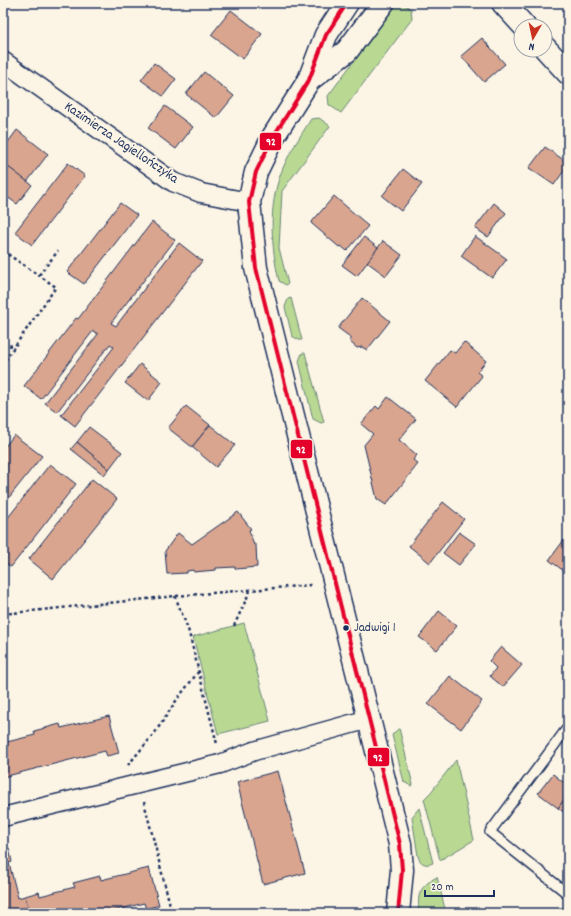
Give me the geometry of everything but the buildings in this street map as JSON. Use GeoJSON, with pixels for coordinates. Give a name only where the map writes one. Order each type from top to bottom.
{"type":"FeatureCollection","features":[{"type":"Feature","properties":{"kind":"street"},"geometry":{"type":"LineString","coordinates":[[347,3],[326,35],[309,80],[273,138],[256,172],[248,202],[256,268],[370,718],[400,844],[402,870],[398,913]]}},
{"type":"Feature","properties":{"kind":"street"},"geometry":{"type":"LineString","coordinates":[[309,80],[347,51],[383,3]]}},
{"type":"Feature","properties":{"kind":"street"},"geometry":{"type":"LineString","coordinates":[[503,3],[517,18]]}},
{"type":"Feature","properties":{"kind":"street","name":"Kazimierza Jagiellończyka"},"geometry":{"type":"LineString","coordinates":[[3,61],[173,182],[201,193],[248,202]]}},
{"type":"Feature","properties":{"kind":"street"},"geometry":{"type":"LineString","coordinates":[[3,817],[220,764],[254,751],[370,718]]}},
{"type":"Feature","properties":{"kind":"lane"},"geometry":{"type":"LineString","coordinates":[[568,727],[490,832],[568,894]]}},
{"type":"Feature","properties":{"kind":"path"},"geometry":{"type":"LineString","coordinates":[[3,251],[56,287],[3,363]]}},
{"type":"Feature","properties":{"kind":"path"},"geometry":{"type":"LineString","coordinates":[[39,275],[58,251]]}},
{"type":"Feature","properties":{"kind":"path"},"geometry":{"type":"LineString","coordinates":[[3,345],[15,346]]}},
{"type":"Feature","properties":{"kind":"path"},"geometry":{"type":"LineString","coordinates":[[3,614],[175,596],[312,585]]}},
{"type":"Feature","properties":{"kind":"path"},"geometry":{"type":"LineString","coordinates":[[234,626],[251,591]]}},
{"type":"Feature","properties":{"kind":"path"},"geometry":{"type":"LineString","coordinates":[[175,596],[188,629],[216,738],[220,764]]}},
{"type":"Feature","properties":{"kind":"path"},"geometry":{"type":"LineString","coordinates":[[172,913],[140,784],[130,772],[128,764],[154,734],[178,698],[199,671]]}},
{"type":"Feature","properties":{"kind":"green space"},"geometry":{"type":"Polygon","coordinates":[[[397,3],[402,3],[411,9],[412,19],[341,113],[329,105],[328,96],[397,3]]]}},
{"type":"Feature","properties":{"kind":"green space"},"geometry":{"type":"Polygon","coordinates":[[[319,118],[330,126],[282,191],[279,248],[288,284],[286,285],[279,281],[274,254],[272,227],[274,199],[281,173],[291,152],[311,119],[319,118]]]}},
{"type":"Feature","properties":{"kind":"green space"},"geometry":{"type":"Polygon","coordinates":[[[291,298],[302,340],[292,336],[285,307],[288,299],[291,298]]]}},
{"type":"Feature","properties":{"kind":"green space"},"geometry":{"type":"Polygon","coordinates":[[[302,353],[305,353],[324,422],[321,423],[313,419],[299,361],[302,353]]]}},
{"type":"Feature","properties":{"kind":"green space"},"geometry":{"type":"Polygon","coordinates":[[[244,623],[270,721],[218,734],[193,637],[244,623]]]}},
{"type":"Feature","properties":{"kind":"green space"},"geometry":{"type":"Polygon","coordinates":[[[399,728],[413,785],[411,786],[404,782],[392,735],[399,728]]]}},
{"type":"Feature","properties":{"kind":"green space"},"geometry":{"type":"Polygon","coordinates":[[[456,760],[474,840],[440,860],[424,799],[456,760]]]}},
{"type":"Feature","properties":{"kind":"green space"},"geometry":{"type":"Polygon","coordinates":[[[419,808],[433,863],[430,864],[422,863],[418,856],[412,817],[419,808]]]}},
{"type":"Feature","properties":{"kind":"green space"},"geometry":{"type":"Polygon","coordinates":[[[437,877],[446,913],[418,913],[419,896],[423,887],[437,877]]]}},
{"type":"Feature","properties":{"kind":"transit line","name":"92"},"geometry":{"type":"LineString","coordinates":[[347,3],[326,35],[309,80],[273,137],[256,172],[249,202],[256,268],[400,844],[402,870],[398,913]]}},
{"type":"Feature","properties":{"kind":"place","name":"Jadwigi 1"},"geometry":{"type":"Point","coordinates":[346,628]}}]}
